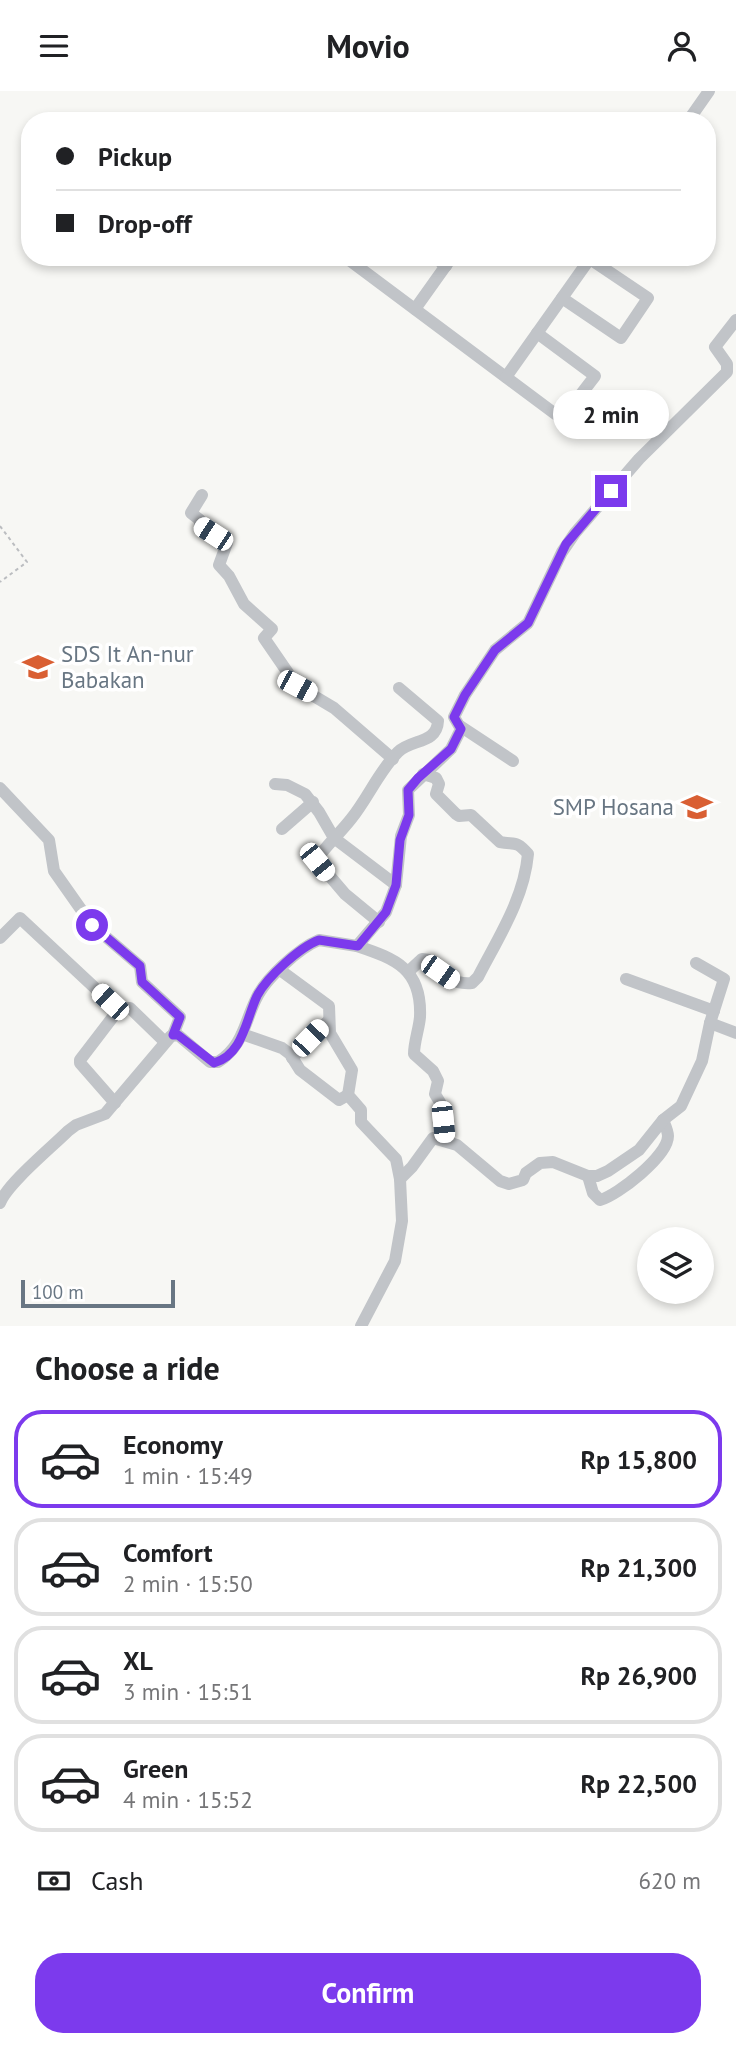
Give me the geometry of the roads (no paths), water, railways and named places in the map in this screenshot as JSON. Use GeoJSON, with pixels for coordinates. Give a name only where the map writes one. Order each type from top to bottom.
{"type":"FeatureCollection","features":[{"type":"Feature","properties":{"kind":"street"},"geometry":{"type":"LineString","coordinates":[[694,112],[709,91]]}},
{"type":"Feature","properties":{"kind":"street"},"geometry":{"type":"LineString","coordinates":[[357,266],[562,419],[595,376],[537,333]]}},
{"type":"Feature","properties":{"kind":"street"},"geometry":{"type":"LineString","coordinates":[[415,309],[446,266]]}},
{"type":"Feature","properties":{"kind":"street"},"geometry":{"type":"LineString","coordinates":[[506,377],[584,266]]}},
{"type":"Feature","properties":{"kind":"street"},"geometry":{"type":"LineString","coordinates":[[562,298],[621,338],[648,298],[602,266]]}},
{"type":"Feature","properties":{"kind":"street"},"geometry":{"type":"LineString","coordinates":[[513,761],[460,726],[454,717],[465,695],[498,647],[528,623],[566,544],[639,459],[727,372],[727,364],[715,347],[736,320]]}},
{"type":"Feature","properties":{"kind":"street"},"geometry":{"type":"LineString","coordinates":[[202,495],[191,513],[200,520],[200,526],[227,543],[219,565],[229,576],[244,604],[272,629],[264,638],[290,677],[297,686],[334,708],[393,759]]}},
{"type":"Feature","properties":{"kind":"street"},"geometry":{"type":"LineString","coordinates":[[379,922],[345,894],[317,859],[352,818],[398,752],[409,744],[429,738],[437,729],[438,721],[399,688]]}},
{"type":"Feature","properties":{"kind":"street"},"geometry":{"type":"LineString","coordinates":[[358,946],[379,922],[390,904],[396,885],[400,840],[409,815],[407,794],[411,785],[451,749],[458,737],[460,726]]}},
{"type":"Feature","properties":{"kind":"street"},"geometry":{"type":"LineString","coordinates":[[408,972],[422,959],[429,960],[454,982],[471,983],[478,977],[510,917],[527,868],[527,854],[522,846],[514,842],[500,842],[471,815],[458,816],[436,793],[439,784],[436,778],[424,774]]}},
{"type":"Feature","properties":{"kind":"street"},"geometry":{"type":"LineString","coordinates":[[275,784],[299,790],[313,802],[334,838],[396,885]]}},
{"type":"Feature","properties":{"kind":"street"},"geometry":{"type":"LineString","coordinates":[[0,788],[49,840],[54,871],[92,925],[140,966],[142,982],[180,1017],[169,1039],[102,1117],[76,1125],[68,1131],[0,1200]]}},
{"type":"Feature","properties":{"kind":"street"},"geometry":{"type":"LineString","coordinates":[[282,829],[313,802]]}},
{"type":"Feature","properties":{"kind":"street"},"geometry":{"type":"LineString","coordinates":[[0,938],[20,918],[119,1009]]}},
{"type":"Feature","properties":{"kind":"street"},"geometry":{"type":"LineString","coordinates":[[169,1039],[178,1035],[214,1063],[220,1061],[235,1049],[257,996],[299,952],[319,940],[358,946],[391,958],[408,972],[419,1004],[420,1017],[414,1054],[433,1070],[438,1081],[435,1094],[441,1104],[444,1141]]}},
{"type":"Feature","properties":{"kind":"street"},"geometry":{"type":"LineString","coordinates":[[400,1179],[433,1137],[457,1145],[500,1181],[509,1184],[523,1180],[534,1166],[553,1162],[588,1176],[597,1176],[639,1150],[663,1120],[684,1103],[702,1061],[724,979],[696,963]]}},
{"type":"Feature","properties":{"kind":"street"},"geometry":{"type":"LineString","coordinates":[[280,970],[326,1002],[331,1010],[328,1020],[330,1033],[352,1070],[348,1095]]}},
{"type":"Feature","properties":{"kind":"street"},"geometry":{"type":"LineString","coordinates":[[626,979],[712,1017],[736,1033]]}},
{"type":"Feature","properties":{"kind":"street"},"geometry":{"type":"LineString","coordinates":[[115,1103],[80,1060],[119,1009],[130,1008],[169,1039]]}},
{"type":"Feature","properties":{"kind":"street"},"geometry":{"type":"LineString","coordinates":[[292,1058],[328,1020]]}},
{"type":"Feature","properties":{"kind":"street"},"geometry":{"type":"LineString","coordinates":[[242,1034],[282,1048],[300,1070],[339,1100],[348,1095]]}},
{"type":"Feature","properties":{"kind":"street"},"geometry":{"type":"LineString","coordinates":[[348,1095],[361,1110],[361,1122],[396,1159],[400,1179],[402,1221],[395,1261],[361,1326]]}},
{"type":"Feature","properties":{"kind":"street"},"geometry":{"type":"LineString","coordinates":[[588,1176],[593,1193],[600,1200],[622,1188],[652,1163],[666,1144],[668,1133],[663,1120]]}},
{"type":"Feature","properties":{"kind":"place","name":"SDS It An-nur Babakan"},"geometry":{"type":"Point","coordinates":[38,667]}},
{"type":"Feature","properties":{"kind":"place","name":"SMP Hosana"},"geometry":{"type":"Point","coordinates":[697,807]}}]}
